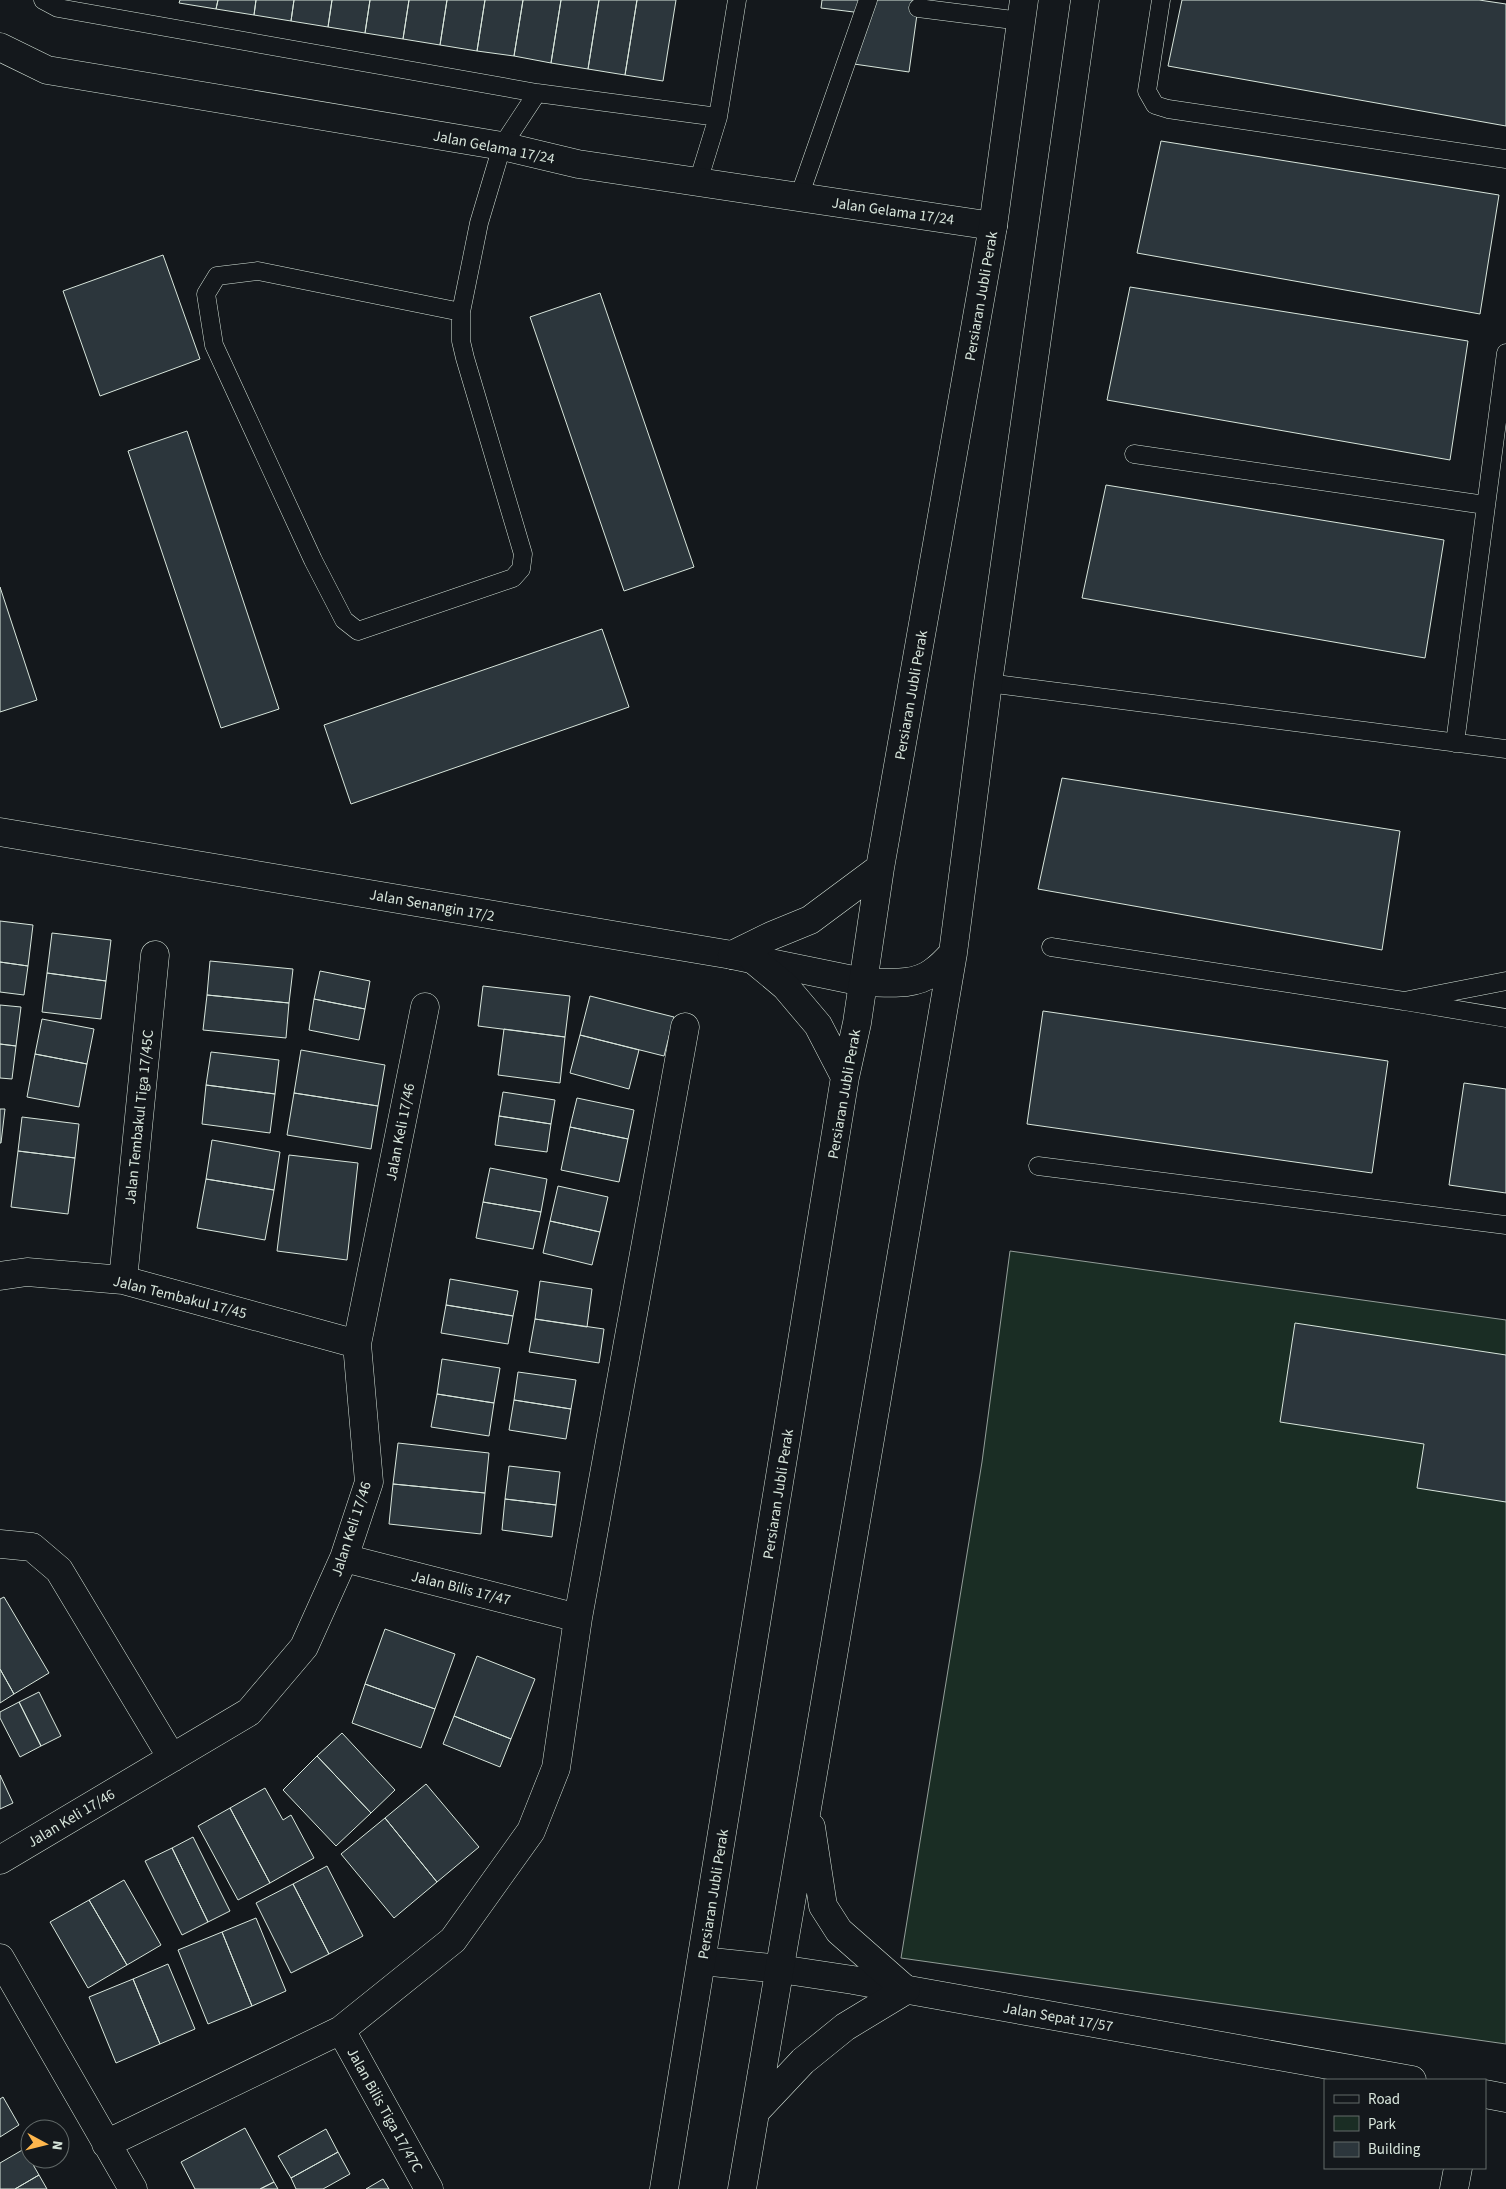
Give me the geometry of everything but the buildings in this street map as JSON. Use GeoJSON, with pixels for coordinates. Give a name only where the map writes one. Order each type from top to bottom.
{"type":"FeatureCollection","features":[{"type":"Feature","properties":{"kind":"street"},"geometry":{"type":"LineString","coordinates":[[742,2189],[953,953],[988,683],[1085,0]]}},
{"type":"Feature","properties":{"kind":"street","name":"Persiaran Jubli Perak"},"geometry":{"type":"LineString","coordinates":[[664,2189],[845,1077],[863,982],[880,868],[993,226],[1023,10]]}},
{"type":"Feature","properties":{"kind":"street","name":"Jalan Gelama 17/24"},"geometry":{"type":"LineString","coordinates":[[0,47],[47,70],[502,146],[578,164],[993,226]]}},
{"type":"Feature","properties":{"kind":"street","name":"Jalan Senangin 17/2"},"geometry":{"type":"LineString","coordinates":[[0,832],[743,958],[863,982],[901,983],[915,981],[932,973],[953,953]]}},
{"type":"Feature","properties":{"kind":"street"},"geometry":{"type":"LineString","coordinates":[[845,1077],[818,1025],[785,986],[743,958],[770,936],[810,920],[880,868]]}},
{"type":"Feature","properties":{"kind":"street","name":"Jalan Tembakul Tiga 17/45C"},"geometry":{"type":"LineString","coordinates":[[123,1280],[155,954]]}},
{"type":"Feature","properties":{"kind":"street","name":"Jalan Keli 17/46"},"geometry":{"type":"LineString","coordinates":[[0,1860],[249,1712],[304,1647],[344,1558],[369,1482],[357,1344],[425,1007]]}},
{"type":"Feature","properties":{"kind":"street"},"geometry":{"type":"LineString","coordinates":[[106,2144],[341,2030],[453,1940],[531,1831],[556,1768],[578,1618],[685,1027]]}},
{"type":"Feature","properties":{"kind":"street","name":"Jalan Tembakul 17/45"},"geometry":{"type":"LineString","coordinates":[[0,1276],[27,1272],[123,1280],[357,1344]]}},
{"type":"Feature","properties":{"kind":"street"},"geometry":{"type":"LineString","coordinates":[[0,1544],[32,1548],[59,1570],[172,1758]]}},
{"type":"Feature","properties":{"kind":"street","name":"Jalan Bilis 17/47"},"geometry":{"type":"LineString","coordinates":[[344,1558],[578,1618]]}},
{"type":"Feature","properties":{"kind":"street"},"geometry":{"type":"LineString","coordinates":[[755,2112],[803,2062],[845,2027],[906,1990],[839,1931],[823,1906],[808,1800]]}},
{"type":"Feature","properties":{"kind":"street"},"geometry":{"type":"LineString","coordinates":[[0,1958],[133,2189]]}},
{"type":"Feature","properties":{"kind":"street","name":"Jalan Sepat 17/57"},"geometry":{"type":"LineString","coordinates":[[702,1961],[780,1969],[906,1990],[1406,2079]]}},
{"type":"Feature","properties":{"kind":"street","name":"Jalan Bilis Tiga 17/47C"},"geometry":{"type":"LineString","coordinates":[[341,2030],[429,2189]]}},
{"type":"Feature","properties":{"kind":"street"},"geometry":{"type":"LineString","coordinates":[[1486,2094],[1506,2098]]}},
{"type":"Feature","properties":{"kind":"street"},"geometry":{"type":"LineString","coordinates":[[1454,2189],[1458,2169]]}},
{"type":"Feature","properties":{"kind":"lane"},"geometry":{"type":"LineString","coordinates":[[43,0],[58,8],[537,93],[718,117]]}},
{"type":"Feature","properties":{"kind":"lane"},"geometry":{"type":"LineString","coordinates":[[698,182],[718,117],[737,0]]}},
{"type":"Feature","properties":{"kind":"lane"},"geometry":{"type":"LineString","coordinates":[[799,197],[868,0]]}},
{"type":"Feature","properties":{"kind":"lane"},"geometry":{"type":"LineString","coordinates":[[1160,0],[1147,91],[1156,105],[1168,110],[1506,159]]}},
{"type":"Feature","properties":{"kind":"lane"},"geometry":{"type":"LineString","coordinates":[[918,8],[1023,10]]}},
{"type":"Feature","properties":{"kind":"lane"},"geometry":{"type":"LineString","coordinates":[[461,312],[258,271],[217,276],[206,294],[214,345],[313,560],[344,620],[358,630],[512,578],[521,569],[523,554],[461,341],[461,312],[479,223],[502,146],[537,93]]}},
{"type":"Feature","properties":{"kind":"lane"},"geometry":{"type":"LineString","coordinates":[[1455,743],[1485,505],[1501,438],[1506,353]]}},
{"type":"Feature","properties":{"kind":"lane"},"geometry":{"type":"LineString","coordinates":[[1134,454],[1485,505]]}},
{"type":"Feature","properties":{"kind":"lane"},"geometry":{"type":"LineString","coordinates":[[988,683],[1506,749]]}},
{"type":"Feature","properties":{"kind":"lane"},"geometry":{"type":"LineString","coordinates":[[1051,947],[1506,1018]]}},
{"type":"Feature","properties":{"kind":"lane"},"geometry":{"type":"LineString","coordinates":[[1404,1001],[1506,981]]}},
{"type":"Feature","properties":{"kind":"lane"},"geometry":{"type":"LineString","coordinates":[[1038,1166],[1506,1224]]}},
{"type":"Feature","properties":{"kind":"green space"},"geometry":{"type":"Polygon","coordinates":[[[1010,1251],[1506,1320],[1506,2044],[901,1958],[982,1462],[1010,1251]]]}}]}
